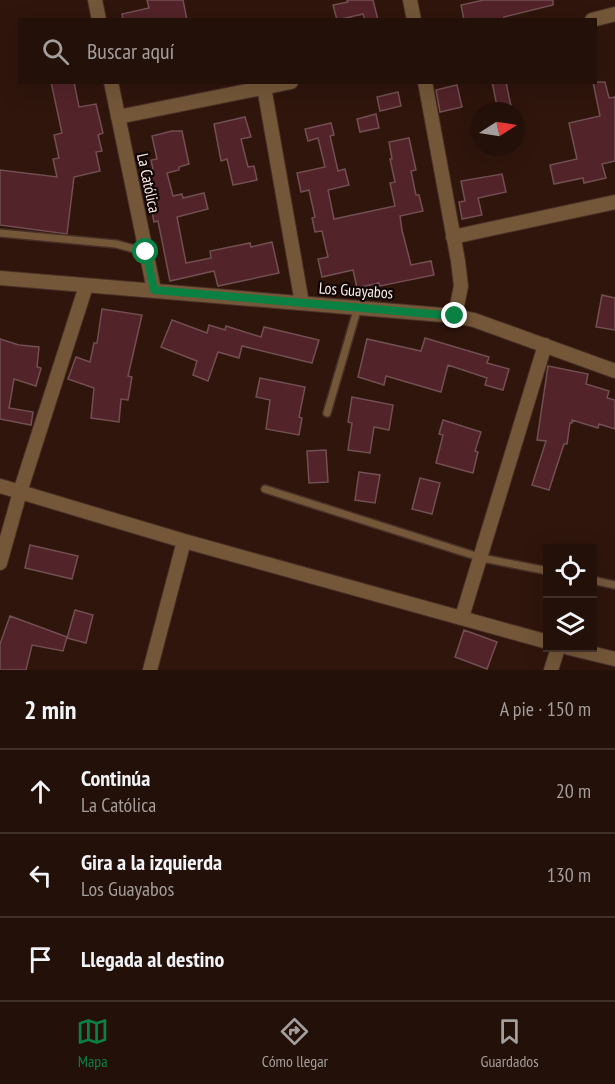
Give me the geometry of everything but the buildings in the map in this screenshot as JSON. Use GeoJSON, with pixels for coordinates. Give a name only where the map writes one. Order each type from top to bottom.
{"type":"FeatureCollection","features":[{"type":"Feature","properties":{"kind":"street"},"geometry":{"type":"LineString","coordinates":[[95,0],[99,18]]}},
{"type":"Feature","properties":{"kind":"street"},"geometry":{"type":"LineString","coordinates":[[410,0],[414,18]]}},
{"type":"Feature","properties":{"kind":"street"},"geometry":{"type":"LineString","coordinates":[[597,19],[615,14]]}},
{"type":"Feature","properties":{"kind":"street","name":"La Católica"},"geometry":{"type":"LineString","coordinates":[[111,84],[154,290]]}},
{"type":"Feature","properties":{"kind":"street"},"geometry":{"type":"LineString","coordinates":[[118,117],[280,84]]}},
{"type":"Feature","properties":{"kind":"street"},"geometry":{"type":"LineString","coordinates":[[425,84],[460,286],[455,316]]}},
{"type":"Feature","properties":{"kind":"street"},"geometry":{"type":"LineString","coordinates":[[264,87],[302,303]]}},
{"type":"Feature","properties":{"kind":"street"},"geometry":{"type":"LineString","coordinates":[[453,237],[615,202]]}},
{"type":"Feature","properties":{"kind":"street","name":"Los Guayabos"},"geometry":{"type":"LineString","coordinates":[[0,278],[358,306],[455,316],[474,320],[615,371]]}},
{"type":"Feature","properties":{"kind":"street"},"geometry":{"type":"LineString","coordinates":[[0,563],[20,492],[86,286]]}},
{"type":"Feature","properties":{"kind":"street"},"geometry":{"type":"LineString","coordinates":[[462,617],[482,558],[545,345]]}},
{"type":"Feature","properties":{"kind":"street"},"geometry":{"type":"LineString","coordinates":[[0,486],[184,541],[543,641]]}},
{"type":"Feature","properties":{"kind":"street"},"geometry":{"type":"LineString","coordinates":[[150,670],[184,541]]}},
{"type":"Feature","properties":{"kind":"street"},"geometry":{"type":"LineString","coordinates":[[551,670],[557,652]]}},
{"type":"Feature","properties":{"kind":"street"},"geometry":{"type":"LineString","coordinates":[[585,652],[615,659]]}},
{"type":"Feature","properties":{"kind":"lane"},"geometry":{"type":"LineString","coordinates":[[0,233],[116,244],[146,252]]}},
{"type":"Feature","properties":{"kind":"lane"},"geometry":{"type":"LineString","coordinates":[[327,413],[358,306]]}},
{"type":"Feature","properties":{"kind":"lane"},"geometry":{"type":"LineString","coordinates":[[266,489],[482,558],[543,570]]}},
{"type":"Feature","properties":{"kind":"lane"},"geometry":{"type":"LineString","coordinates":[[597,581],[615,585]]}},
{"type":"Feature","properties":{"kind":"route"},"geometry":{"type":"LineString","coordinates":[[146,252],[154,290],[455,316]]}}]}
